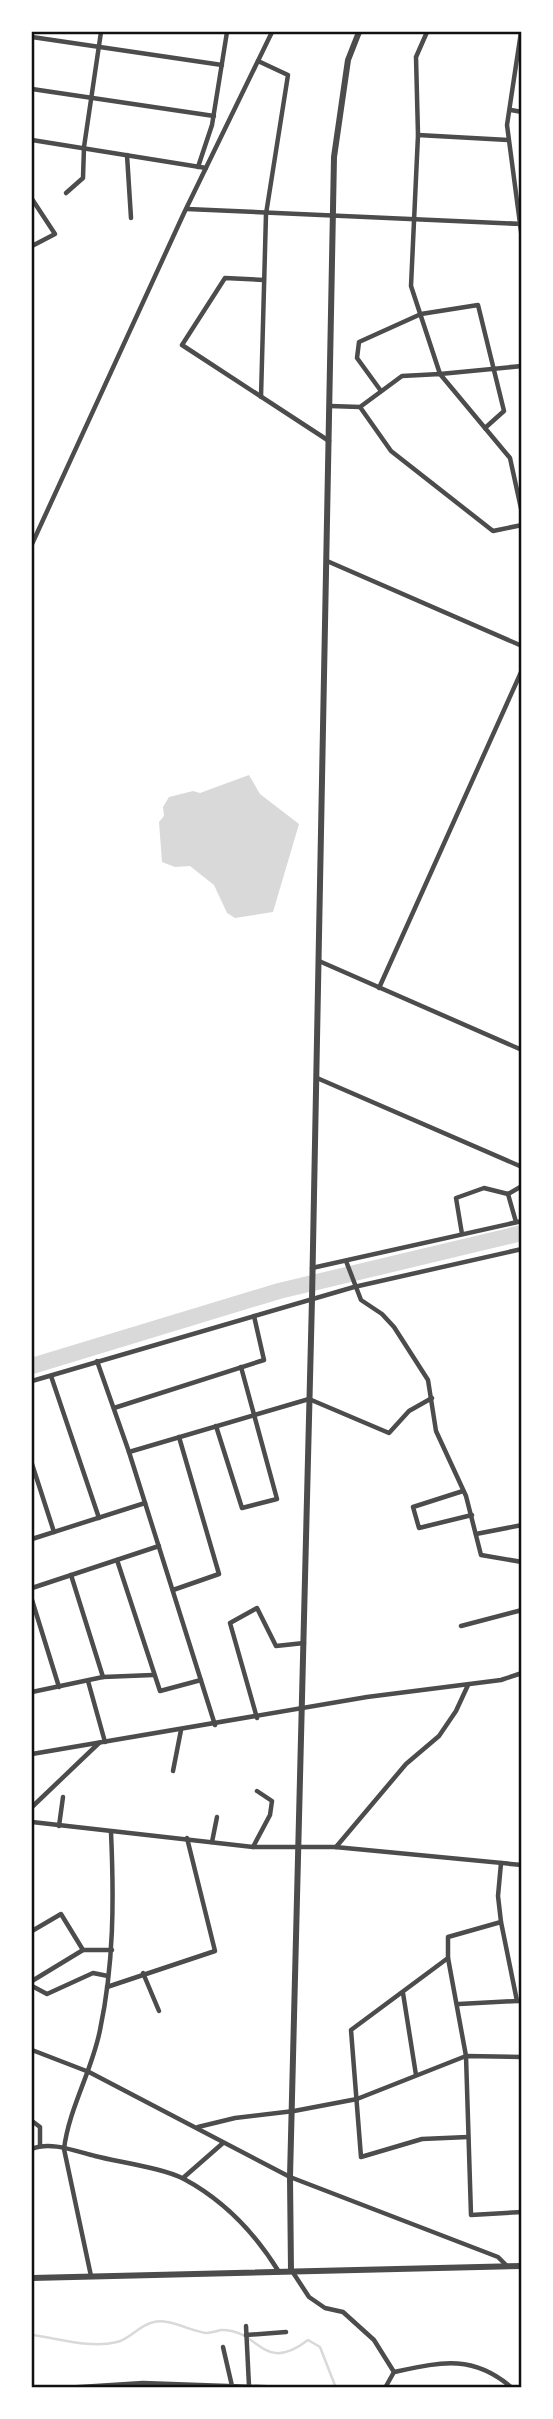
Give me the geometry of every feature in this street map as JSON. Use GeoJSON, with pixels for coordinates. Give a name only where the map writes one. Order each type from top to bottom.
{"type":"FeatureCollection","features":[{"type":"Feature","properties":{"kind":"street"},"geometry":{"type":"LineString","coordinates":[[66,192],[83,178],[84,147],[101,32]]}},
{"type":"Feature","properties":{"kind":"street"},"geometry":{"type":"LineString","coordinates":[[198,167],[214,116],[227,32]]}},
{"type":"Feature","properties":{"kind":"street"},"geometry":{"type":"LineString","coordinates":[[32,541],[186,209],[272,32]]}},
{"type":"Feature","properties":{"kind":"street"},"geometry":{"type":"LineString","coordinates":[[359,32],[348,60],[334,157],[317,1078],[294,2112],[290,2177],[292,2271],[309,2297],[325,2308],[343,2312],[374,2340],[394,2372]]}},
{"type":"Feature","properties":{"kind":"street"},"geometry":{"type":"LineString","coordinates":[[427,32],[416,57],[418,135],[411,286],[440,374],[510,457],[522,513]]}},
{"type":"Feature","properties":{"kind":"street"},"geometry":{"type":"LineString","coordinates":[[521,32],[508,140],[522,239]]}},
{"type":"Feature","properties":{"kind":"street"},"geometry":{"type":"LineString","coordinates":[[32,37],[222,65]]}},
{"type":"Feature","properties":{"kind":"street"},"geometry":{"type":"LineString","coordinates":[[258,61],[288,75],[266,214],[261,397]]}},
{"type":"Feature","properties":{"kind":"street"},"geometry":{"type":"LineString","coordinates":[[32,89],[214,116]]}},
{"type":"Feature","properties":{"kind":"street"},"geometry":{"type":"LineString","coordinates":[[511,110],[522,112]]}},
{"type":"Feature","properties":{"kind":"street"},"geometry":{"type":"LineString","coordinates":[[418,135],[508,140]]}},
{"type":"Feature","properties":{"kind":"street"},"geometry":{"type":"LineString","coordinates":[[32,140],[206,168]]}},
{"type":"Feature","properties":{"kind":"street"},"geometry":{"type":"LineString","coordinates":[[127,155],[131,218]]}},
{"type":"Feature","properties":{"kind":"street"},"geometry":{"type":"LineString","coordinates":[[32,199],[55,234],[32,246]]}},
{"type":"Feature","properties":{"kind":"street"},"geometry":{"type":"LineString","coordinates":[[186,209],[520,224]]}},
{"type":"Feature","properties":{"kind":"street"},"geometry":{"type":"LineString","coordinates":[[264,280],[225,278],[182,345],[329,442]]}},
{"type":"Feature","properties":{"kind":"street"},"geometry":{"type":"LineString","coordinates":[[382,391],[357,358],[359,342],[421,314],[478,305],[504,411],[485,428]]}},
{"type":"Feature","properties":{"kind":"street"},"geometry":{"type":"LineString","coordinates":[[330,406],[360,407],[402,376],[522,366]]}},
{"type":"Feature","properties":{"kind":"street"},"geometry":{"type":"LineString","coordinates":[[360,407],[391,451],[493,531],[522,525]]}},
{"type":"Feature","properties":{"kind":"street"},"geometry":{"type":"LineString","coordinates":[[327,561],[522,646]]}},
{"type":"Feature","properties":{"kind":"street"},"geometry":{"type":"LineString","coordinates":[[379,988],[522,670]]}},
{"type":"Feature","properties":{"kind":"street"},"geometry":{"type":"LineString","coordinates":[[319,961],[522,1050]]}},
{"type":"Feature","properties":{"kind":"street"},"geometry":{"type":"LineString","coordinates":[[317,1078],[522,1167]]}},
{"type":"Feature","properties":{"kind":"street"},"geometry":{"type":"LineString","coordinates":[[463,1234],[456,1198],[484,1188],[508,1194],[522,1186]]}},
{"type":"Feature","properties":{"kind":"street"},"geometry":{"type":"LineString","coordinates":[[312,1268],[519,1221],[508,1194]]}},
{"type":"Feature","properties":{"kind":"street"},"geometry":{"type":"LineString","coordinates":[[32,1381],[354,1287],[522,1250]]}},
{"type":"Feature","properties":{"kind":"street"},"geometry":{"type":"LineString","coordinates":[[346,1261],[361,1300],[382,1314],[394,1327],[428,1380],[436,1431],[472,1515],[481,1555],[522,1562]]}},
{"type":"Feature","properties":{"kind":"street"},"geometry":{"type":"LineString","coordinates":[[114,1408],[264,1360],[254,1316]]}},
{"type":"Feature","properties":{"kind":"street"},"geometry":{"type":"LineString","coordinates":[[97,1361],[129,1452],[215,1725]]}},
{"type":"Feature","properties":{"kind":"street"},"geometry":{"type":"LineString","coordinates":[[216,1426],[242,1508],[277,1499],[241,1367]]}},
{"type":"Feature","properties":{"kind":"street"},"geometry":{"type":"LineString","coordinates":[[51,1376],[99,1518]]}},
{"type":"Feature","properties":{"kind":"street"},"geometry":{"type":"LineString","coordinates":[[129,1452],[309,1399],[389,1433],[409,1411],[432,1398]]}},
{"type":"Feature","properties":{"kind":"street"},"geometry":{"type":"LineString","coordinates":[[173,1590],[219,1574],[179,1437]]}},
{"type":"Feature","properties":{"kind":"street"},"geometry":{"type":"LineString","coordinates":[[32,1464],[54,1532]]}},
{"type":"Feature","properties":{"kind":"street"},"geometry":{"type":"LineString","coordinates":[[32,1490],[39,1487]]}},
{"type":"Feature","properties":{"kind":"street"},"geometry":{"type":"LineString","coordinates":[[463,1491],[413,1507],[419,1528],[472,1515]]}},
{"type":"Feature","properties":{"kind":"street"},"geometry":{"type":"LineString","coordinates":[[32,1539],[145,1503]]}},
{"type":"Feature","properties":{"kind":"street"},"geometry":{"type":"LineString","coordinates":[[476,1534],[522,1525]]}},
{"type":"Feature","properties":{"kind":"street"},"geometry":{"type":"LineString","coordinates":[[32,1588],[159,1546]]}},
{"type":"Feature","properties":{"kind":"street"},"geometry":{"type":"LineString","coordinates":[[117,1560],[160,1691],[201,1680]]}},
{"type":"Feature","properties":{"kind":"street"},"geometry":{"type":"LineString","coordinates":[[71,1575],[103,1677]]}},
{"type":"Feature","properties":{"kind":"street"},"geometry":{"type":"LineString","coordinates":[[32,1600],[59,1687]]}},
{"type":"Feature","properties":{"kind":"street"},"geometry":{"type":"LineString","coordinates":[[257,1718],[230,1623],[257,1608],[276,1646],[304,1643]]}},
{"type":"Feature","properties":{"kind":"street"},"geometry":{"type":"LineString","coordinates":[[461,1626],[522,1610]]}},
{"type":"Feature","properties":{"kind":"street"},"geometry":{"type":"LineString","coordinates":[[32,1754],[257,1718],[367,1697],[468,1685],[522,1673]]}},
{"type":"Feature","properties":{"kind":"street"},"geometry":{"type":"LineString","coordinates":[[32,1692],[103,1677],[153,1675]]}},
{"type":"Feature","properties":{"kind":"street"},"geometry":{"type":"LineString","coordinates":[[88,1681],[103,1742]]}},
{"type":"Feature","properties":{"kind":"street"},"geometry":{"type":"LineString","coordinates":[[335,1847],[406,1764],[439,1736],[456,1711],[468,1685]]}},
{"type":"Feature","properties":{"kind":"street"},"geometry":{"type":"LineString","coordinates":[[173,1771],[181,1730]]}},
{"type":"Feature","properties":{"kind":"street"},"geometry":{"type":"LineString","coordinates":[[32,1807],[103,1742]]}},
{"type":"Feature","properties":{"kind":"street"},"geometry":{"type":"LineString","coordinates":[[253,1847],[270,1815],[272,1801],[257,1791]]}},
{"type":"Feature","properties":{"kind":"street"},"geometry":{"type":"LineString","coordinates":[[59,1826],[63,1797]]}},
{"type":"Feature","properties":{"kind":"street"},"geometry":{"type":"LineString","coordinates":[[212,1842],[217,1817]]}},
{"type":"Feature","properties":{"kind":"street"},"geometry":{"type":"LineString","coordinates":[[32,1822],[253,1847],[335,1847],[522,1865]]}},
{"type":"Feature","properties":{"kind":"street"},"geometry":{"type":"LineString","coordinates":[[90,2276],[64,2148],[67,2130],[89,2071],[100,2031],[107,1987],[115,1911],[111,1832]]}},
{"type":"Feature","properties":{"kind":"street"},"geometry":{"type":"LineString","coordinates":[[107,1987],[215,1951],[187,1838]]}},
{"type":"Feature","properties":{"kind":"street"},"geometry":{"type":"LineString","coordinates":[[459,2004],[519,2001],[501,1922],[498,1896],[501,1863]]}},
{"type":"Feature","properties":{"kind":"street"},"geometry":{"type":"LineString","coordinates":[[32,1931],[61,1914],[83,1950]]}},
{"type":"Feature","properties":{"kind":"street"},"geometry":{"type":"LineString","coordinates":[[501,1922],[448,1937],[448,1958],[459,2004],[466,2056],[471,2215],[522,2212]]}},
{"type":"Feature","properties":{"kind":"street"},"geometry":{"type":"LineString","coordinates":[[108,1976],[93,1973],[47,1994],[32,1983],[83,1950],[112,1950]]}},
{"type":"Feature","properties":{"kind":"street"},"geometry":{"type":"LineString","coordinates":[[448,1958],[351,2030],[361,2157],[422,2139],[468,2137]]}},
{"type":"Feature","properties":{"kind":"street"},"geometry":{"type":"LineString","coordinates":[[143,1973],[159,2011]]}},
{"type":"Feature","properties":{"kind":"street"},"geometry":{"type":"LineString","coordinates":[[403,1993],[416,2076]]}},
{"type":"Feature","properties":{"kind":"street"},"geometry":{"type":"LineString","coordinates":[[32,2050],[89,2071],[290,2177],[498,2258],[508,2266]]}},
{"type":"Feature","properties":{"kind":"street"},"geometry":{"type":"LineString","coordinates":[[197,2128],[235,2118],[294,2112],[357,2099],[466,2056],[522,2057],[522,2062]]}},
{"type":"Feature","properties":{"kind":"street"},"geometry":{"type":"LineString","coordinates":[[32,2122],[40,2127],[40,2146]]}},
{"type":"Feature","properties":{"kind":"street"},"geometry":{"type":"LineString","coordinates":[[183,2178],[223,2143]]}},
{"type":"Feature","properties":{"kind":"street"},"geometry":{"type":"LineString","coordinates":[[32,2149],[40,2146],[64,2148],[183,2178],[230,2211],[259,2240],[279,2272]]}},
{"type":"Feature","properties":{"kind":"street"},"geometry":{"type":"LineString","coordinates":[[32,2278],[522,2266]]}},
{"type":"Feature","properties":{"kind":"street"},"geometry":{"type":"LineString","coordinates":[[246,2326],[250,2386]]}},
{"type":"Feature","properties":{"kind":"street"},"geometry":{"type":"LineString","coordinates":[[246,2335],[286,2332]]}},
{"type":"Feature","properties":{"kind":"street"},"geometry":{"type":"LineString","coordinates":[[223,2347],[232,2386]]}},
{"type":"Feature","properties":{"kind":"street"},"geometry":{"type":"LineString","coordinates":[[385,2388],[394,2372],[437,2363],[468,2364],[493,2372],[512,2388]]}},
{"type":"Feature","properties":{"kind":"street"},"geometry":{"type":"LineString","coordinates":[[64,2388],[144,2383],[287,2388]]}},
{"type":"Feature","properties":{"kind":"shaded area"},"geometry":{"type":"Polygon","coordinates":[[[249,775],[260,794],[299,824],[273,912],[235,918],[227,913],[214,885],[190,866],[175,867],[162,862],[159,822],[164,816],[163,807],[169,797],[193,791],[200,793],[249,775]]]}},
{"type":"Feature","properties":{"kind":"waterway"},"geometry":{"type":"LineString","coordinates":[[32,1366],[279,1291],[522,1233]]}},
{"type":"Feature","properties":{"kind":"waterway"},"geometry":{"type":"LineString","coordinates":[[32,2335],[85,2344],[107,2344],[122,2340],[144,2326],[160,2321],[206,2333],[221,2330],[234,2332],[271,2352],[293,2350],[308,2340],[320,2347],[336,2388]]}}]}
